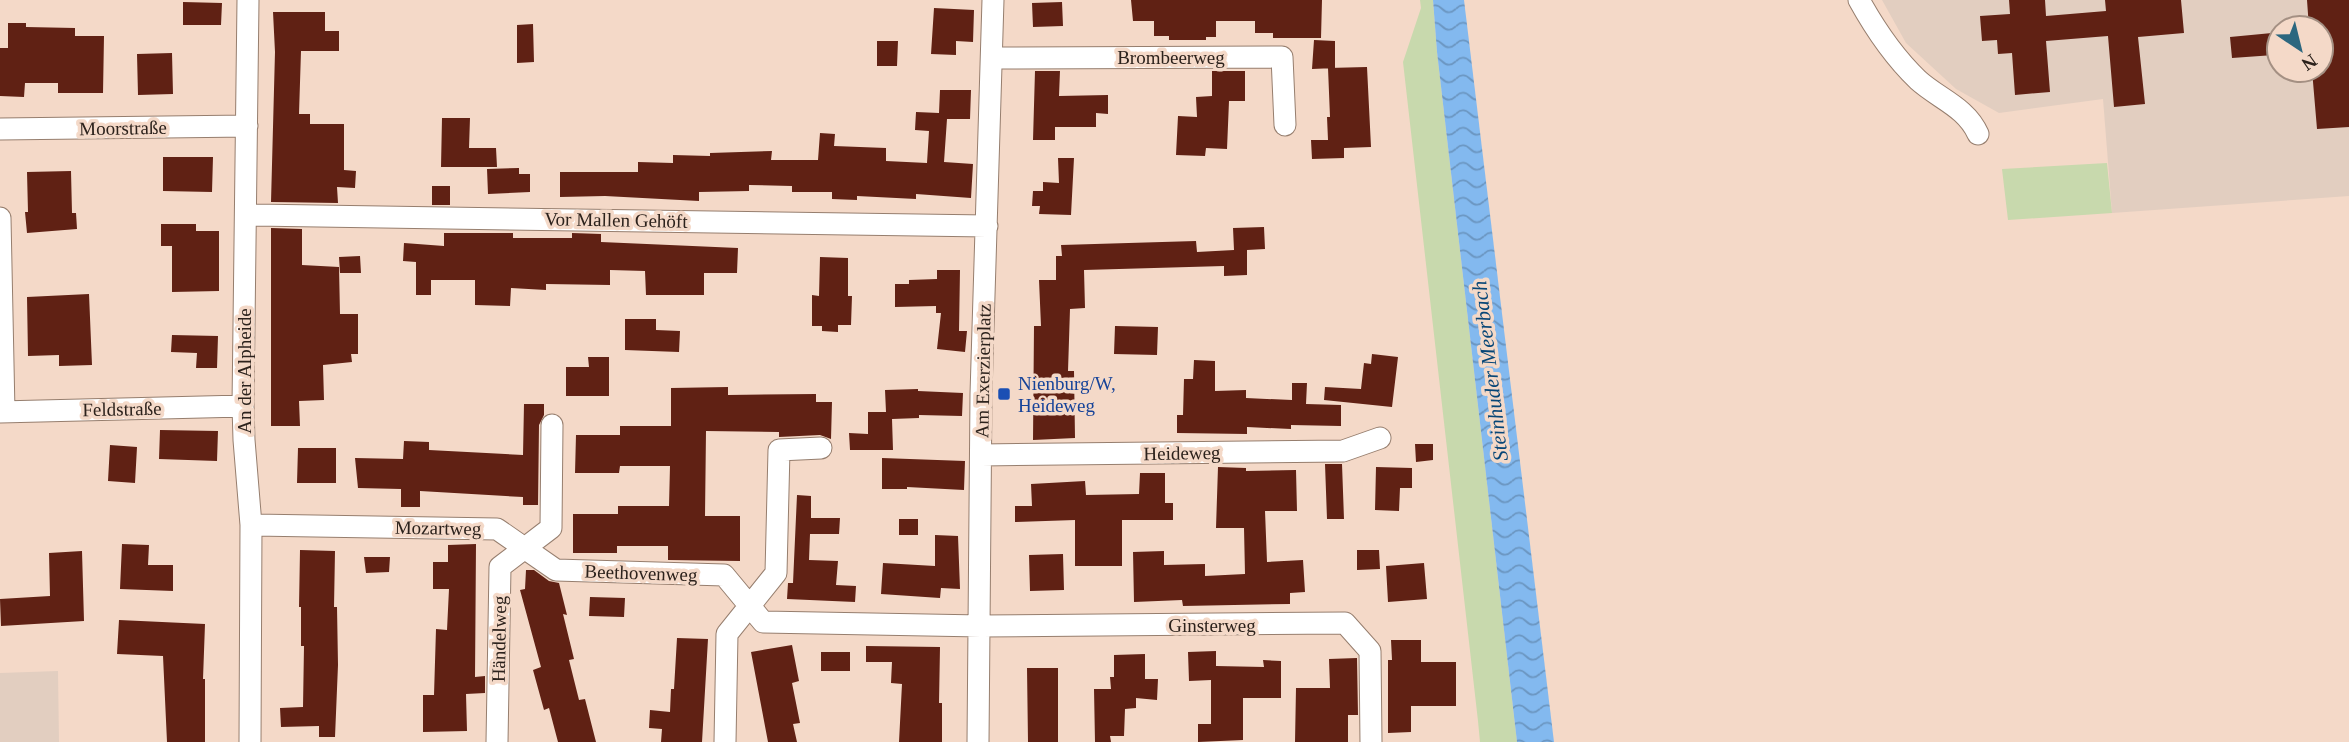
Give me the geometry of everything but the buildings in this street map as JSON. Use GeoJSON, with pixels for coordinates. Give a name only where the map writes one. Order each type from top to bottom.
{"type":"FeatureCollection","features":[{"type":"Feature","properties":{"kind":"street","name":"An der Alpheide"},"geometry":{"type":"LineString","coordinates":[[248,0],[243,406],[251,525],[250,742]]}},
{"type":"Feature","properties":{"kind":"street","name":"Am Exerzierplatz"},"geometry":{"type":"LineString","coordinates":[[978,742],[981,455],[993,0]]}},
{"type":"Feature","properties":{"kind":"street"},"geometry":{"type":"LineString","coordinates":[[1859,0],[1899,60],[1932,92],[1964,113],[1972,121],[1978,134]]}},
{"type":"Feature","properties":{"kind":"street","name":"Brombeerweg"},"geometry":{"type":"LineString","coordinates":[[992,58],[1282,57],[1285,124]]}},
{"type":"Feature","properties":{"kind":"street","name":"Moorstraße"},"geometry":{"type":"LineString","coordinates":[[0,129],[247,126]]}},
{"type":"Feature","properties":{"kind":"street","name":"Vor Mallen Gehöft"},"geometry":{"type":"LineString","coordinates":[[246,215],[987,226]]}},
{"type":"Feature","properties":{"kind":"street"},"geometry":{"type":"LineString","coordinates":[[0,218],[2,412]]}},
{"type":"Feature","properties":{"kind":"street","name":"Feldstraße"},"geometry":{"type":"LineString","coordinates":[[2,412],[243,406]]}},
{"type":"Feature","properties":{"kind":"street"},"geometry":{"type":"LineString","coordinates":[[525,548],[551,528],[552,425]]}},
{"type":"Feature","properties":{"kind":"street","name":"Heideweg"},"geometry":{"type":"LineString","coordinates":[[981,455],[1343,451],[1380,438]]}},
{"type":"Feature","properties":{"kind":"street"},"geometry":{"type":"LineString","coordinates":[[725,742],[727,634],[776,573],[779,450],[821,449]]}},
{"type":"Feature","properties":{"kind":"street","name":"Mozartweg"},"geometry":{"type":"LineString","coordinates":[[251,525],[497,529],[525,548]]}},
{"type":"Feature","properties":{"kind":"street","name":"Beethovenweg"},"geometry":{"type":"LineString","coordinates":[[525,548],[556,570],[724,575],[763,622],[981,626]]}},
{"type":"Feature","properties":{"kind":"street","name":"Händelweg"},"geometry":{"type":"LineString","coordinates":[[497,742],[500,567],[525,548]]}},
{"type":"Feature","properties":{"kind":"street","name":"Ginsterweg"},"geometry":{"type":"LineString","coordinates":[[981,626],[1345,623],[1370,651],[1371,742]]}},
{"type":"Feature","properties":{"kind":"shaded area"},"geometry":{"type":"Polygon","coordinates":[[[1882,0],[2349,0],[2349,196],[2112,213],[2103,99],[1999,113],[1956,89],[1906,43],[1882,0]]]}},
{"type":"Feature","properties":{"kind":"shaded area"},"geometry":{"type":"Polygon","coordinates":[[[58,671],[59,742],[0,742],[0,673],[58,671]]]}},
{"type":"Feature","properties":{"kind":"green space"},"geometry":{"type":"Polygon","coordinates":[[[1420,0],[1433,0],[1517,742],[1480,742],[1403,62],[1421,8],[1420,0]]]}},
{"type":"Feature","properties":{"kind":"green space"},"geometry":{"type":"Polygon","coordinates":[[[2107,163],[2112,213],[2008,220],[2002,169],[2107,163]]]}},
{"type":"Feature","properties":{"kind":"water","name":"Steinhuder Meerbach"},"geometry":{"type":"Polygon","coordinates":[[[1433,0],[1464,0],[1554,742],[1517,742],[1433,0]]]}},
{"type":"Feature","properties":{"kind":"place","name":"Nienburg/W, Heideweg"},"geometry":{"type":"Point","coordinates":[1004,394]}}]}
